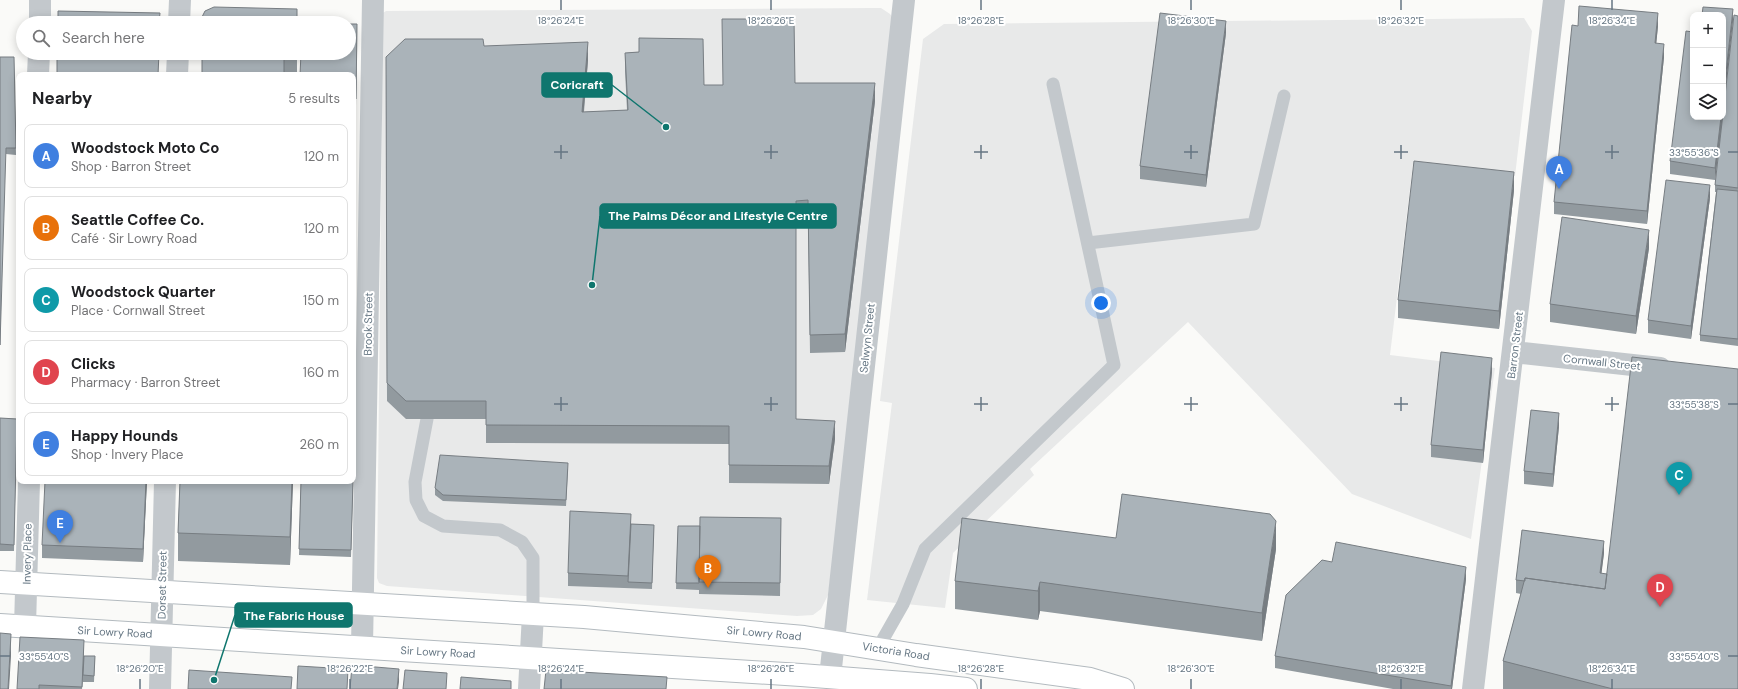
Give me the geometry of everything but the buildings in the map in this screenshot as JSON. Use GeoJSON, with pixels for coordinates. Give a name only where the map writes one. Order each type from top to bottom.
{"type":"FeatureCollection","features":[{"type":"Feature","properties":{"kind":"main road","name":"Sir Lowry Road"},"geometry":{"type":"LineString","coordinates":[[0,582],[533,614],[804,636],[834,641]]}},
{"type":"Feature","properties":{"kind":"main road","name":"Sir Lowry Road"},"geometry":{"type":"LineString","coordinates":[[0,625],[531,657],[830,677],[876,685]]}},
{"type":"Feature","properties":{"kind":"main road","name":"Victoria Road"},"geometry":{"type":"LineString","coordinates":[[834,641],[1090,679],[1123,689]]}},
{"type":"Feature","properties":{"kind":"main road"},"geometry":{"type":"LineString","coordinates":[[878,648],[876,685],[966,689]]}},
{"type":"Feature","properties":{"kind":"street"},"geometry":{"type":"LineString","coordinates":[[40,0],[40,16]]}},
{"type":"Feature","properties":{"kind":"street"},"geometry":{"type":"LineString","coordinates":[[179,16],[180,0]]}},
{"type":"Feature","properties":{"kind":"street","name":"Brook Street"},"geometry":{"type":"LineString","coordinates":[[362,647],[373,0]]}},
{"type":"Feature","properties":{"kind":"street","name":"Selwyn Street"},"geometry":{"type":"LineString","coordinates":[[830,677],[904,0]]}},
{"type":"Feature","properties":{"kind":"street","name":"Barron Street"},"geometry":{"type":"LineString","coordinates":[[1474,689],[1554,0]]}},
{"type":"Feature","properties":{"kind":"street"},"geometry":{"type":"LineString","coordinates":[[38,72],[39,60]]}},
{"type":"Feature","properties":{"kind":"street"},"geometry":{"type":"LineString","coordinates":[[177,72],[178,60]]}},
{"type":"Feature","properties":{"kind":"street","name":"Cornwall Street"},"geometry":{"type":"LineString","coordinates":[[1514,352],[1679,370]]}},
{"type":"Feature","properties":{"kind":"street","name":"Invery Place"},"geometry":{"type":"LineString","coordinates":[[25,626],[29,484]]}},
{"type":"Feature","properties":{"kind":"street","name":"Dorset Street"},"geometry":{"type":"LineString","coordinates":[[160,689],[165,484]]}},
{"type":"Feature","properties":{"kind":"street"},"geometry":{"type":"LineString","coordinates":[[529,689],[533,614]]}},
{"type":"Feature","properties":{"kind":"lane"},"geometry":{"type":"LineString","coordinates":[[878,648],[903,604],[925,549],[1114,365],[1053,84]]}},
{"type":"Feature","properties":{"kind":"lane"},"geometry":{"type":"LineString","coordinates":[[1088,244],[1254,224],[1284,96]]}},
{"type":"Feature","properties":{"kind":"lane"},"geometry":{"type":"LineString","coordinates":[[427,419],[415,482],[416,500],[424,516],[443,526],[500,530],[522,542],[533,558],[533,614]]}},
{"type":"Feature","properties":{"kind":"shaded area"},"geometry":{"type":"Polygon","coordinates":[[[881,8],[893,18],[832,568],[828,595],[821,609],[813,615],[797,616],[387,586],[379,583],[377,578],[383,13],[386,11],[881,8]]]}},
{"type":"Feature","properties":{"kind":"shaded area"},"geometry":{"type":"Polygon","coordinates":[[[1524,18],[1532,31],[1515,176],[1413,164],[1390,355],[1495,368],[1471,539],[1352,494],[1188,322],[1030,469],[1034,475],[953,553],[945,608],[867,600],[892,403],[880,401],[923,39],[944,24],[1524,18]]]}},
{"type":"Feature","properties":{"kind":"place","name":"Coricraft"},"geometry":{"type":"Point","coordinates":[666,127]}},
{"type":"Feature","properties":{"kind":"place","name":"Woodstock Moto Co"},"geometry":{"type":"Point","coordinates":[1559,189]}},
{"type":"Feature","properties":{"kind":"place","name":"The Palms Décor and Lifestyle Centre"},"geometry":{"type":"Point","coordinates":[592,285]}},
{"type":"Feature","properties":{"kind":"place","name":"Woodstock Quarter"},"geometry":{"type":"Point","coordinates":[1679,495]}},
{"type":"Feature","properties":{"kind":"place","name":"Happy Hounds"},"geometry":{"type":"Point","coordinates":[60,543]}},
{"type":"Feature","properties":{"kind":"place","name":"Seattle Coffee Co."},"geometry":{"type":"Point","coordinates":[708,588]}},
{"type":"Feature","properties":{"kind":"place","name":"Clicks"},"geometry":{"type":"Point","coordinates":[1660,607]}},
{"type":"Feature","properties":{"kind":"place","name":"The Fabric House"},"geometry":{"type":"Point","coordinates":[214,680]}}]}
